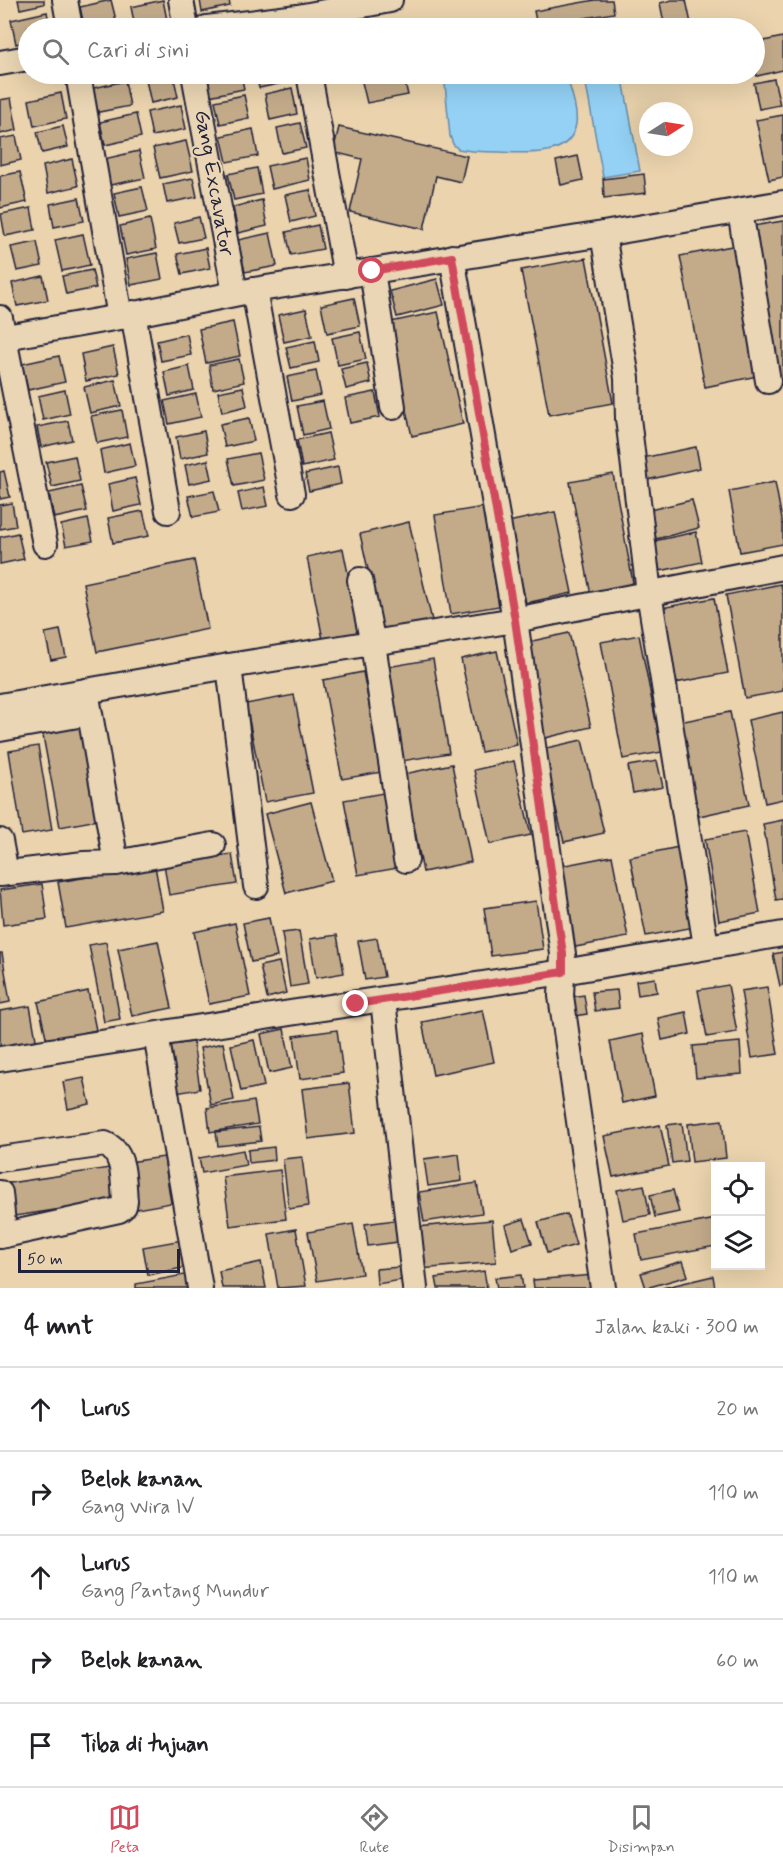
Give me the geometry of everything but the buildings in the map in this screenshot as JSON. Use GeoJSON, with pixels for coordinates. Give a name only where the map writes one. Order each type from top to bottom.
{"type":"FeatureCollection","features":[{"type":"Feature","properties":{"kind":"street"},"geometry":{"type":"LineString","coordinates":[[65,0],[68,18]]}},
{"type":"Feature","properties":{"kind":"street"},"geometry":{"type":"LineString","coordinates":[[181,0],[184,18]]}},
{"type":"Feature","properties":{"kind":"street"},"geometry":{"type":"LineString","coordinates":[[277,18],[390,0]]}},
{"type":"Feature","properties":{"kind":"street"},"geometry":{"type":"LineString","coordinates":[[0,63],[18,60]]}},
{"type":"Feature","properties":{"kind":"street"},"geometry":{"type":"LineString","coordinates":[[80,84],[168,511]]}},
{"type":"Feature","properties":{"kind":"street","name":"Gang Excavator"},"geometry":{"type":"LineString","coordinates":[[196,84],[292,494]]}},
{"type":"Feature","properties":{"kind":"street"},"geometry":{"type":"LineString","coordinates":[[311,84],[346,276]]}},
{"type":"Feature","properties":{"kind":"street"},"geometry":{"type":"LineString","coordinates":[[45,544],[1,331],[127,315],[244,291],[783,203]]}},
{"type":"Feature","properties":{"kind":"street"},"geometry":{"type":"LineString","coordinates":[[740,211],[768,381]]}},
{"type":"Feature","properties":{"kind":"street"},"geometry":{"type":"LineString","coordinates":[[603,234],[622,342],[633,463],[649,593],[706,946]]}},
{"type":"Feature","properties":{"kind":"street"},"geometry":{"type":"LineString","coordinates":[[452,257],[515,620],[563,954],[561,996],[603,1288]]}},
{"type":"Feature","properties":{"kind":"street"},"geometry":{"type":"LineString","coordinates":[[372,271],[393,407]]}},
{"type":"Feature","properties":{"kind":"street"},"geometry":{"type":"LineString","coordinates":[[0,729],[87,702],[229,666],[515,620],[783,567]]}},
{"type":"Feature","properties":{"kind":"street"},"geometry":{"type":"LineString","coordinates":[[360,580],[373,644],[406,860]]}},
{"type":"Feature","properties":{"kind":"street"},"geometry":{"type":"LineString","coordinates":[[229,666],[256,886]]}},
{"type":"Feature","properties":{"kind":"street"},"geometry":{"type":"LineString","coordinates":[[0,706],[87,702]]}},
{"type":"Feature","properties":{"kind":"street"},"geometry":{"type":"LineString","coordinates":[[87,702],[116,863]]}},
{"type":"Feature","properties":{"kind":"street"},"geometry":{"type":"LineString","coordinates":[[0,841],[3,873],[84,864],[116,863],[213,845]]}},
{"type":"Feature","properties":{"kind":"street"},"geometry":{"type":"LineString","coordinates":[[0,1059],[563,972],[783,934]]}},
{"type":"Feature","properties":{"kind":"street"},"geometry":{"type":"LineString","coordinates":[[383,1000],[415,1288]]}},
{"type":"Feature","properties":{"kind":"street"},"geometry":{"type":"LineString","coordinates":[[156,1035],[200,1288]]}},
{"type":"Feature","properties":{"kind":"street"},"geometry":{"type":"LineString","coordinates":[[0,1160],[105,1144],[114,1149],[121,1162],[125,1201],[124,1206],[119,1209],[2,1236],[0,1193]]}},
{"type":"Feature","properties":{"kind":"water"},"geometry":{"type":"Polygon","coordinates":[[[445,84],[569,84],[576,112],[576,124],[572,135],[556,149],[534,153],[479,152],[458,149],[450,136],[445,84]]]}},
{"type":"Feature","properties":{"kind":"water"},"geometry":{"type":"Polygon","coordinates":[[[586,84],[624,84],[640,171],[603,177],[586,84]]]}},
{"type":"Feature","properties":{"kind":"route"},"geometry":{"type":"LineString","coordinates":[[356,1004],[563,972],[563,954],[515,620],[452,257],[372,271]]}}]}
